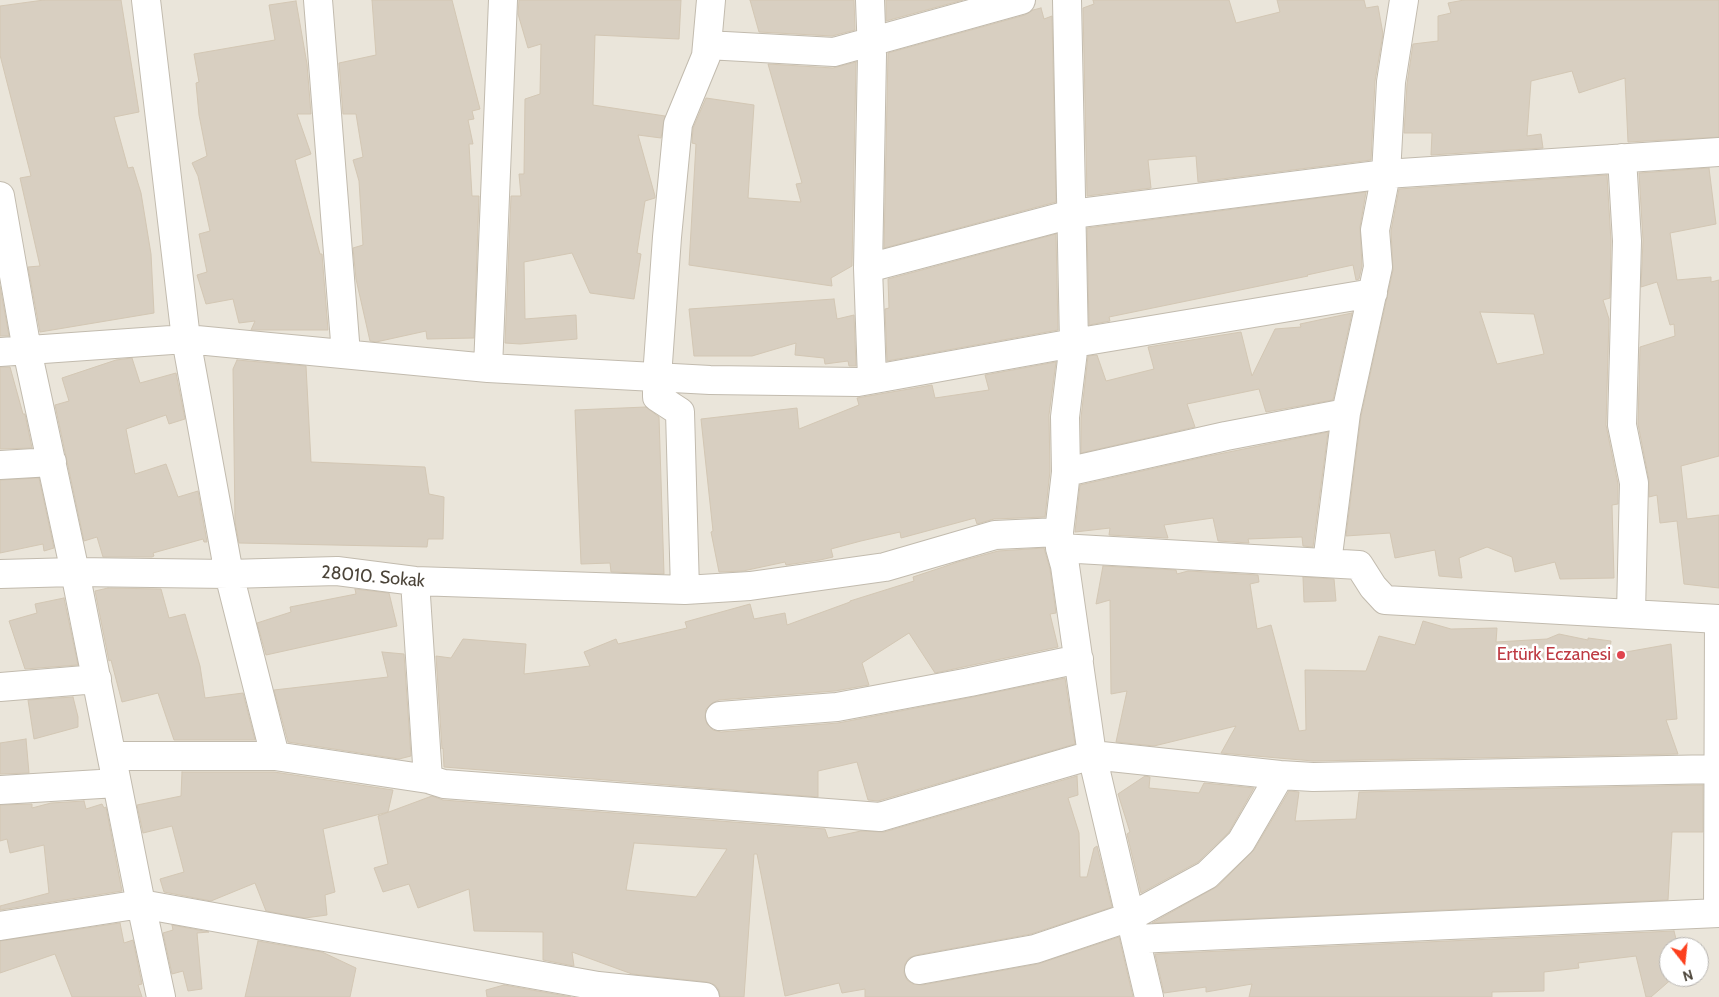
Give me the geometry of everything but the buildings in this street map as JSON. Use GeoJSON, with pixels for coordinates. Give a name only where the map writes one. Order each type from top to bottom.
{"type":"FeatureCollection","features":[{"type":"Feature","properties":{"kind":"street"},"geometry":{"type":"LineString","coordinates":[[146,0],[186,339],[229,574],[275,756]]}},
{"type":"Feature","properties":{"kind":"street"},"geometry":{"type":"LineString","coordinates":[[318,0],[346,354]]}},
{"type":"Feature","properties":{"kind":"street"},"geometry":{"type":"LineString","coordinates":[[488,368],[504,0]]}},
{"type":"Feature","properties":{"kind":"street"},"geometry":{"type":"LineString","coordinates":[[685,590],[680,412],[657,397],[657,377],[667,237],[678,124],[706,56],[711,0]]}},
{"type":"Feature","properties":{"kind":"street"},"geometry":{"type":"LineString","coordinates":[[870,0],[868,268],[872,379]]}},
{"type":"Feature","properties":{"kind":"street"},"geometry":{"type":"LineString","coordinates":[[707,45],[834,52],[1021,0]]}},
{"type":"Feature","properties":{"kind":"street"},"geometry":{"type":"LineString","coordinates":[[1067,0],[1074,343],[1065,417],[1066,472],[1059,540],[1065,566],[1092,755],[1149,997]]}},
{"type":"Feature","properties":{"kind":"street"},"geometry":{"type":"LineString","coordinates":[[1327,563],[1346,413],[1374,293],[1378,267],[1375,230],[1386,174],[1391,82],[1404,0]]}},
{"type":"Feature","properties":{"kind":"street"},"geometry":{"type":"LineString","coordinates":[[868,268],[1072,214],[1386,174],[1719,152]]}},
{"type":"Feature","properties":{"kind":"street"},"geometry":{"type":"LineString","coordinates":[[919,970],[1035,949],[1133,928],[1718,914],[1719,619],[1631,613],[1634,483],[1622,425],[1627,240],[1622,158]]}},
{"type":"Feature","properties":{"kind":"street"},"geometry":{"type":"LineString","coordinates":[[0,196],[27,350],[75,572],[161,997]]}},
{"type":"Feature","properties":{"kind":"street"},"geometry":{"type":"LineString","coordinates":[[0,352],[186,339],[488,368],[657,377],[858,382],[1074,343],[1374,293]]}},
{"type":"Feature","properties":{"kind":"street"},"geometry":{"type":"LineString","coordinates":[[1066,472],[1226,436],[1346,413]]}},
{"type":"Feature","properties":{"kind":"street"},"geometry":{"type":"LineString","coordinates":[[0,465],[52,462]]}},
{"type":"Feature","properties":{"kind":"street","name":"28010. Sokak"},"geometry":{"type":"LineString","coordinates":[[0,574],[75,572],[229,574],[337,571],[415,581],[685,590],[750,586],[885,568],[995,534],[1359,565],[1384,600],[1631,613]]}},
{"type":"Feature","properties":{"kind":"street"},"geometry":{"type":"LineString","coordinates":[[415,581],[428,779]]}},
{"type":"Feature","properties":{"kind":"street"},"geometry":{"type":"LineString","coordinates":[[720,716],[837,707],[1079,659]]}},
{"type":"Feature","properties":{"kind":"street"},"geometry":{"type":"LineString","coordinates":[[0,687],[97,679]]}},
{"type":"Feature","properties":{"kind":"street"},"geometry":{"type":"LineString","coordinates":[[112,756],[275,756],[428,779],[444,784],[880,817],[1092,755],[1313,777],[1718,769]]}},
{"type":"Feature","properties":{"kind":"street"},"geometry":{"type":"LineString","coordinates":[[1133,928],[1214,869],[1241,842],[1280,775]]}},
{"type":"Feature","properties":{"kind":"street"},"geometry":{"type":"LineString","coordinates":[[0,790],[117,782]]}},
{"type":"Feature","properties":{"kind":"street"},"geometry":{"type":"LineString","coordinates":[[0,926],[141,904],[598,992],[706,997]]}},
{"type":"Feature","properties":{"kind":"shaded area"},"geometry":{"type":"Polygon","coordinates":[[[0,0],[1719,0],[1719,997],[0,997],[0,0]]]}},
{"type":"Feature","properties":{"kind":"place","name":"Ertürk Eczanesi"},"geometry":{"type":"Point","coordinates":[1621,655]}}]}
